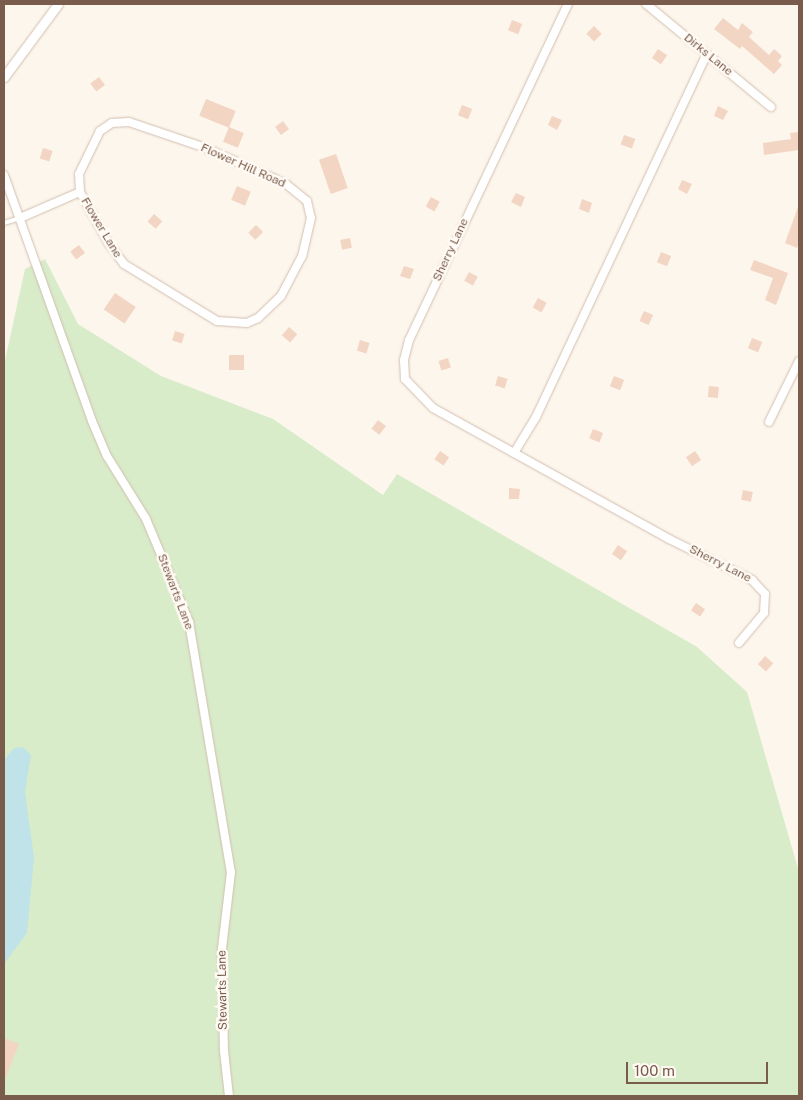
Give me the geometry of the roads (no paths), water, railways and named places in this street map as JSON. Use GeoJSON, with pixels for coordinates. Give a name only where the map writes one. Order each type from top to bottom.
{"type":"FeatureCollection","features":[{"type":"Feature","properties":{"kind":"street"},"geometry":{"type":"LineString","coordinates":[[4,77],[58,4]]}},
{"type":"Feature","properties":{"kind":"street","name":"Sherry Lane"},"geometry":{"type":"LineString","coordinates":[[568,4],[409,340],[404,360],[405,379],[433,408],[669,539],[752,580],[764,594],[764,613],[739,643]]}},
{"type":"Feature","properties":{"kind":"street","name":"Dirks Lane"},"geometry":{"type":"LineString","coordinates":[[648,4],[771,107]]}},
{"type":"Feature","properties":{"kind":"street"},"geometry":{"type":"LineString","coordinates":[[514,453],[536,417],[707,54]]}},
{"type":"Feature","properties":{"kind":"street","name":"Flower Lane"},"geometry":{"type":"LineString","coordinates":[[130,122],[112,123],[100,131],[86,154],[79,174],[80,192],[124,264],[147,281]]}},
{"type":"Feature","properties":{"kind":"street","name":"Flower Hill Road"},"geometry":{"type":"LineString","coordinates":[[130,122],[203,147],[286,184],[307,201],[312,218],[302,256],[281,296],[247,323],[217,321],[147,281]]}},
{"type":"Feature","properties":{"kind":"street","name":"Stewarts Lane"},"geometry":{"type":"LineString","coordinates":[[4,175],[92,421],[107,456],[146,519],[189,622],[230,872],[222,949],[229,1096]]}},
{"type":"Feature","properties":{"kind":"street","name":"Flower Lane"},"geometry":{"type":"LineString","coordinates":[[20,218],[80,192]]}},
{"type":"Feature","properties":{"kind":"street"},"geometry":{"type":"LineString","coordinates":[[769,422],[799,361]]}},
{"type":"Feature","properties":{"kind":"lane"},"geometry":{"type":"LineString","coordinates":[[4,223],[20,218]]}},
{"type":"Feature","properties":{"kind":"water"},"geometry":{"type":"Polygon","coordinates":[[[23,747],[31,755],[25,792],[34,858],[27,933],[4,964],[4,760],[14,748],[23,747]]]}}]}
